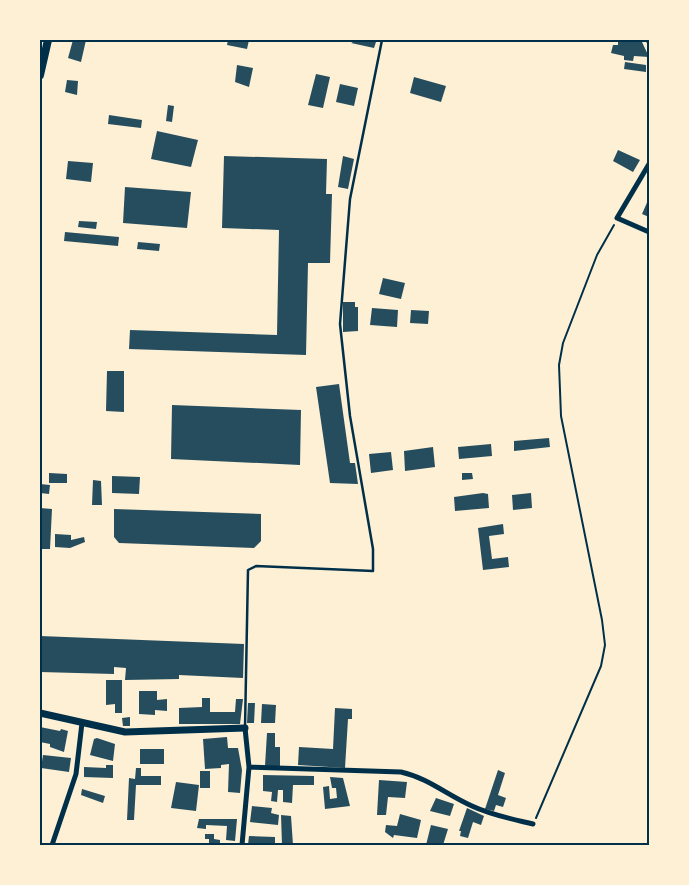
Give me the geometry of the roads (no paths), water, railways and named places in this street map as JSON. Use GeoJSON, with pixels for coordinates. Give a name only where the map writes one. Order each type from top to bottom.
{"type":"FeatureCollection","features":[{"type":"Feature","properties":{"kind":"main road"},"geometry":{"type":"LineString","coordinates":[[40,74],[42,58],[48,40]]}},
{"type":"Feature","properties":{"kind":"street"},"geometry":{"type":"LineString","coordinates":[[649,164],[617,218],[649,232]]}},
{"type":"Feature","properties":{"kind":"street"},"geometry":{"type":"LineString","coordinates":[[40,713],[125,732],[245,728],[249,767],[242,845]]}},
{"type":"Feature","properties":{"kind":"street"},"geometry":{"type":"LineString","coordinates":[[52,845],[76,774],[82,723]]}},
{"type":"Feature","properties":{"kind":"street"},"geometry":{"type":"LineString","coordinates":[[249,767],[401,772],[419,776],[470,806],[495,815],[532,824]]}},
{"type":"Feature","properties":{"kind":"lane"},"geometry":{"type":"LineString","coordinates":[[245,728],[248,570],[256,566],[372,571],[373,550],[350,416],[340,324],[350,199],[382,40]]}}]}
